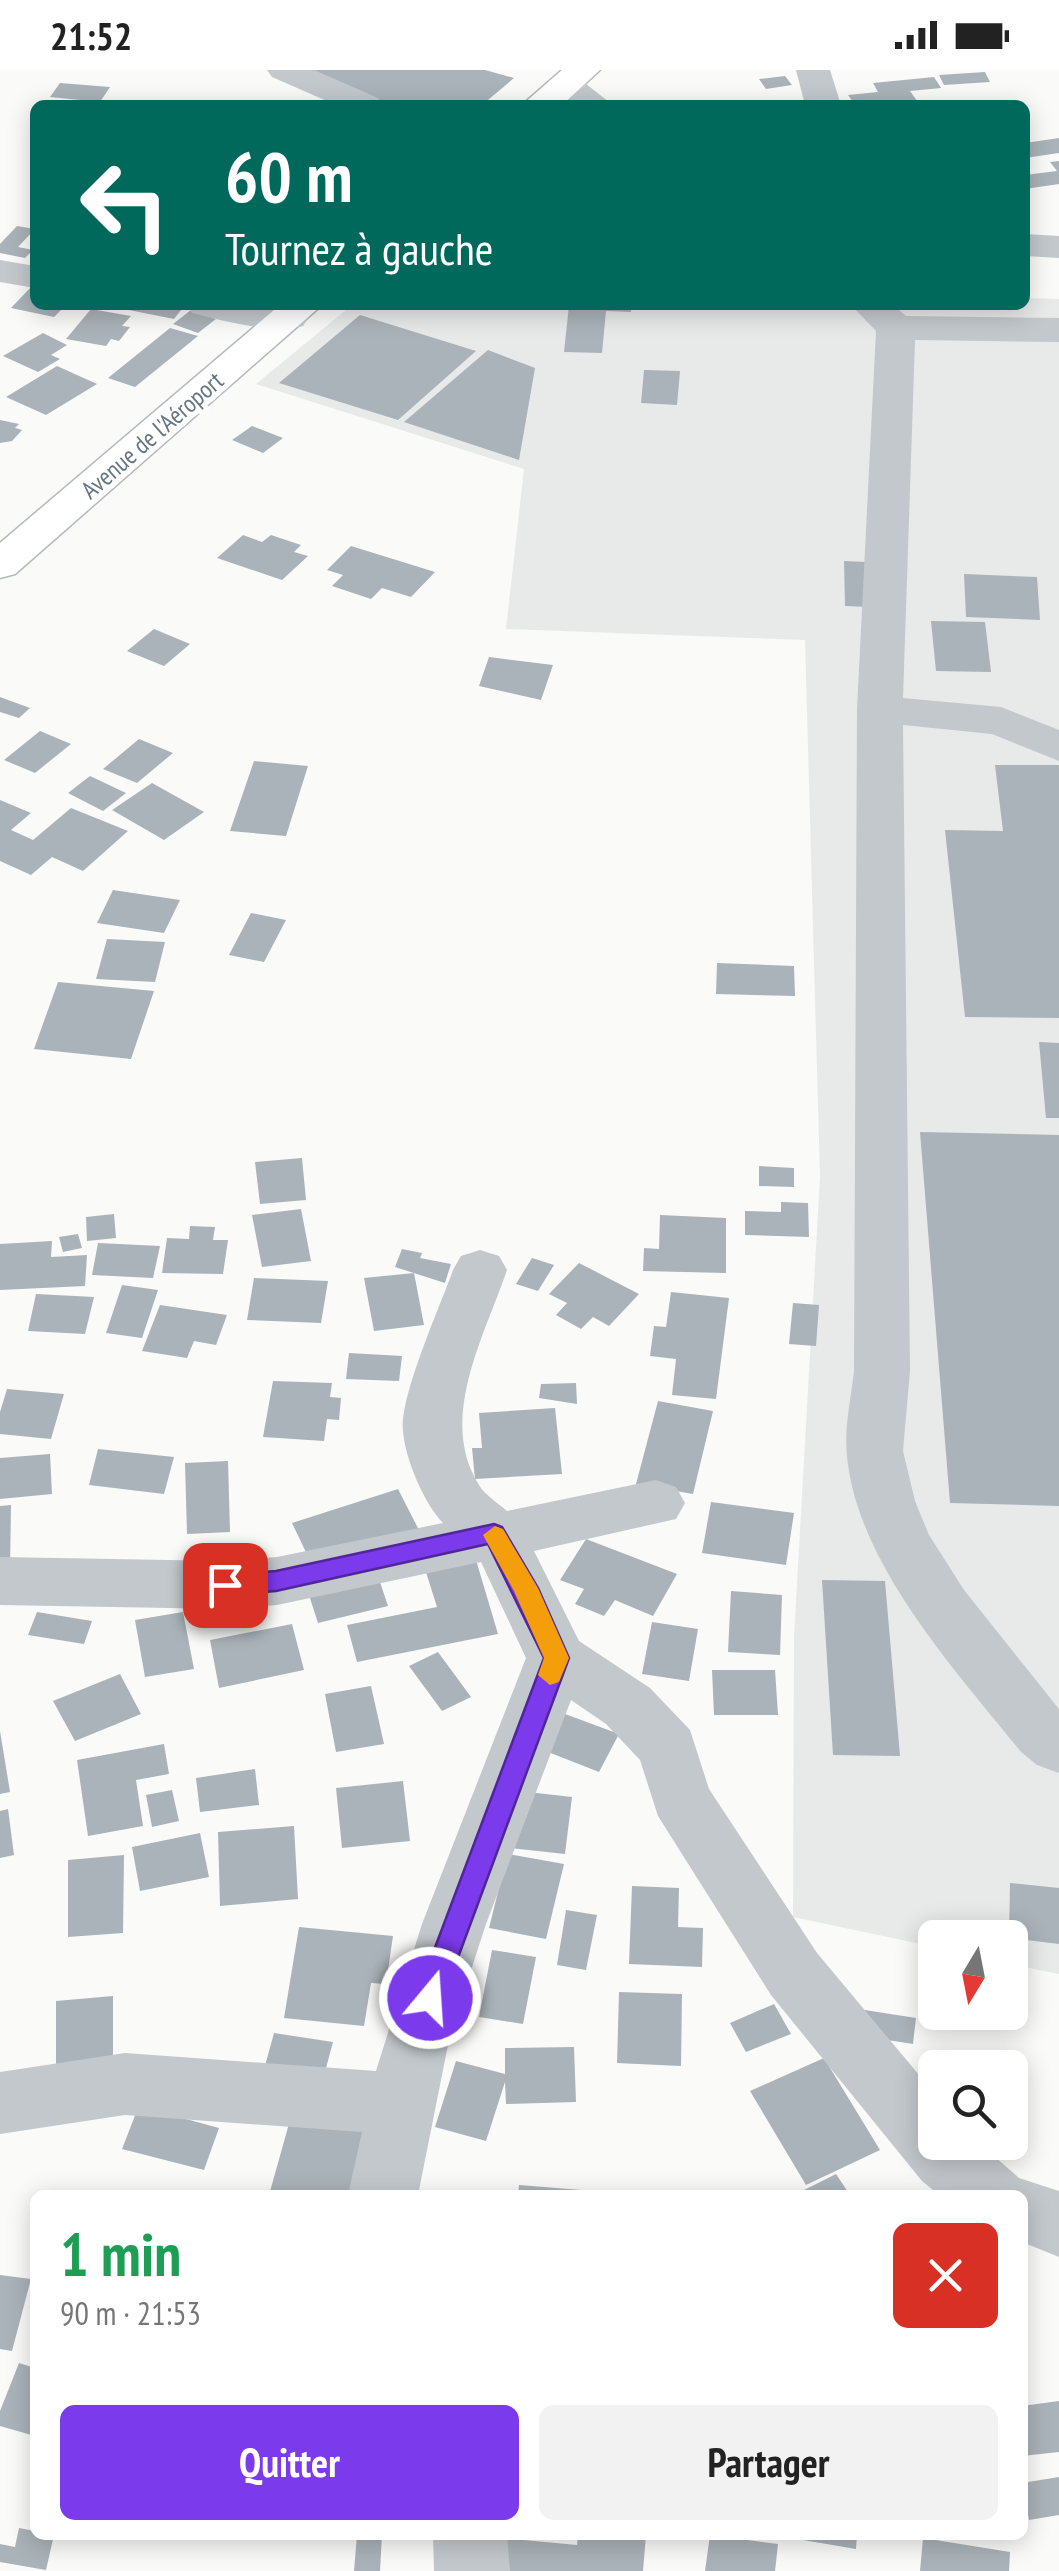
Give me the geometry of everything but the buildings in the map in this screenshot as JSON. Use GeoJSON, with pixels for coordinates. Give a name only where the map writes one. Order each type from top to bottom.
{"type":"FeatureCollection","features":[{"type":"Feature","properties":{"kind":"highway","name":"Avenue de l'Aéroport"},"geometry":{"type":"LineString","coordinates":[[0,565],[296,311]]}},
{"type":"Feature","properties":{"kind":"street"},"geometry":{"type":"LineString","coordinates":[[284,70],[354,100]]}},
{"type":"Feature","properties":{"kind":"street"},"geometry":{"type":"LineString","coordinates":[[813,70],[822,100]]}},
{"type":"Feature","properties":{"kind":"street"},"geometry":{"type":"LineString","coordinates":[[563,86],[587,100]]}},
{"type":"Feature","properties":{"kind":"street"},"geometry":{"type":"LineString","coordinates":[[1030,245],[1059,248]]}},
{"type":"Feature","properties":{"kind":"street"},"geometry":{"type":"LineString","coordinates":[[0,271],[30,276]]}},
{"type":"Feature","properties":{"kind":"street"},"geometry":{"type":"LineString","coordinates":[[1059,330],[882,316],[882,1370],[875,1460],[907,1551],[955,1624],[1042,1734],[1059,1746]]}},
{"type":"Feature","properties":{"kind":"street"},"geometry":{"type":"LineString","coordinates":[[880,709],[1001,721],[1059,747]]}},
{"type":"Feature","properties":{"kind":"street"},"geometry":{"type":"LineString","coordinates":[[480,1270],[436,1401],[432,1432],[440,1467],[460,1504],[494,1534],[525,1588],[556,1658],[628,1706],[668,1748],[680,1797],[794,1974],[946,2158],[986,2190]]}},
{"type":"Feature","properties":{"kind":"street"},"geometry":{"type":"LineString","coordinates":[[0,1582],[207,1585],[276,1581],[656,1503]]}},
{"type":"Feature","properties":{"kind":"street"},"geometry":{"type":"LineString","coordinates":[[384,2190],[417,2035],[454,1924],[556,1658]]}},
{"type":"Feature","properties":{"kind":"street"},"geometry":{"type":"LineString","coordinates":[[0,2103],[125,2084],[404,2104]]}},
{"type":"Feature","properties":{"kind":"street"},"geometry":{"type":"LineString","coordinates":[[1028,2211],[1059,2224]]}},
{"type":"Feature","properties":{"kind":"street"},"geometry":{"type":"LineString","coordinates":[[470,2540],[472,2571]]}},
{"type":"Feature","properties":{"kind":"shaded area"},"geometry":{"type":"Polygon","coordinates":[[[1030,298],[1059,299],[1059,1974],[1028,1968],[1028,1920],[918,1920],[918,1943],[793,1917],[794,1637],[820,1177],[805,640],[506,629],[524,469],[256,384],[346,310],[1030,310],[1030,298]]]}},
{"type":"Feature","properties":{"kind":"slow traffic"},"geometry":{"type":"LineString","coordinates":[[495,1535],[525,1588],[556,1658],[550,1675]]}},
{"type":"Feature","properties":{"kind":"route"},"geometry":{"type":"LineString","coordinates":[[225,1585],[276,1581],[494,1534],[525,1588],[556,1658],[454,1924],[430,1998]]}}]}
